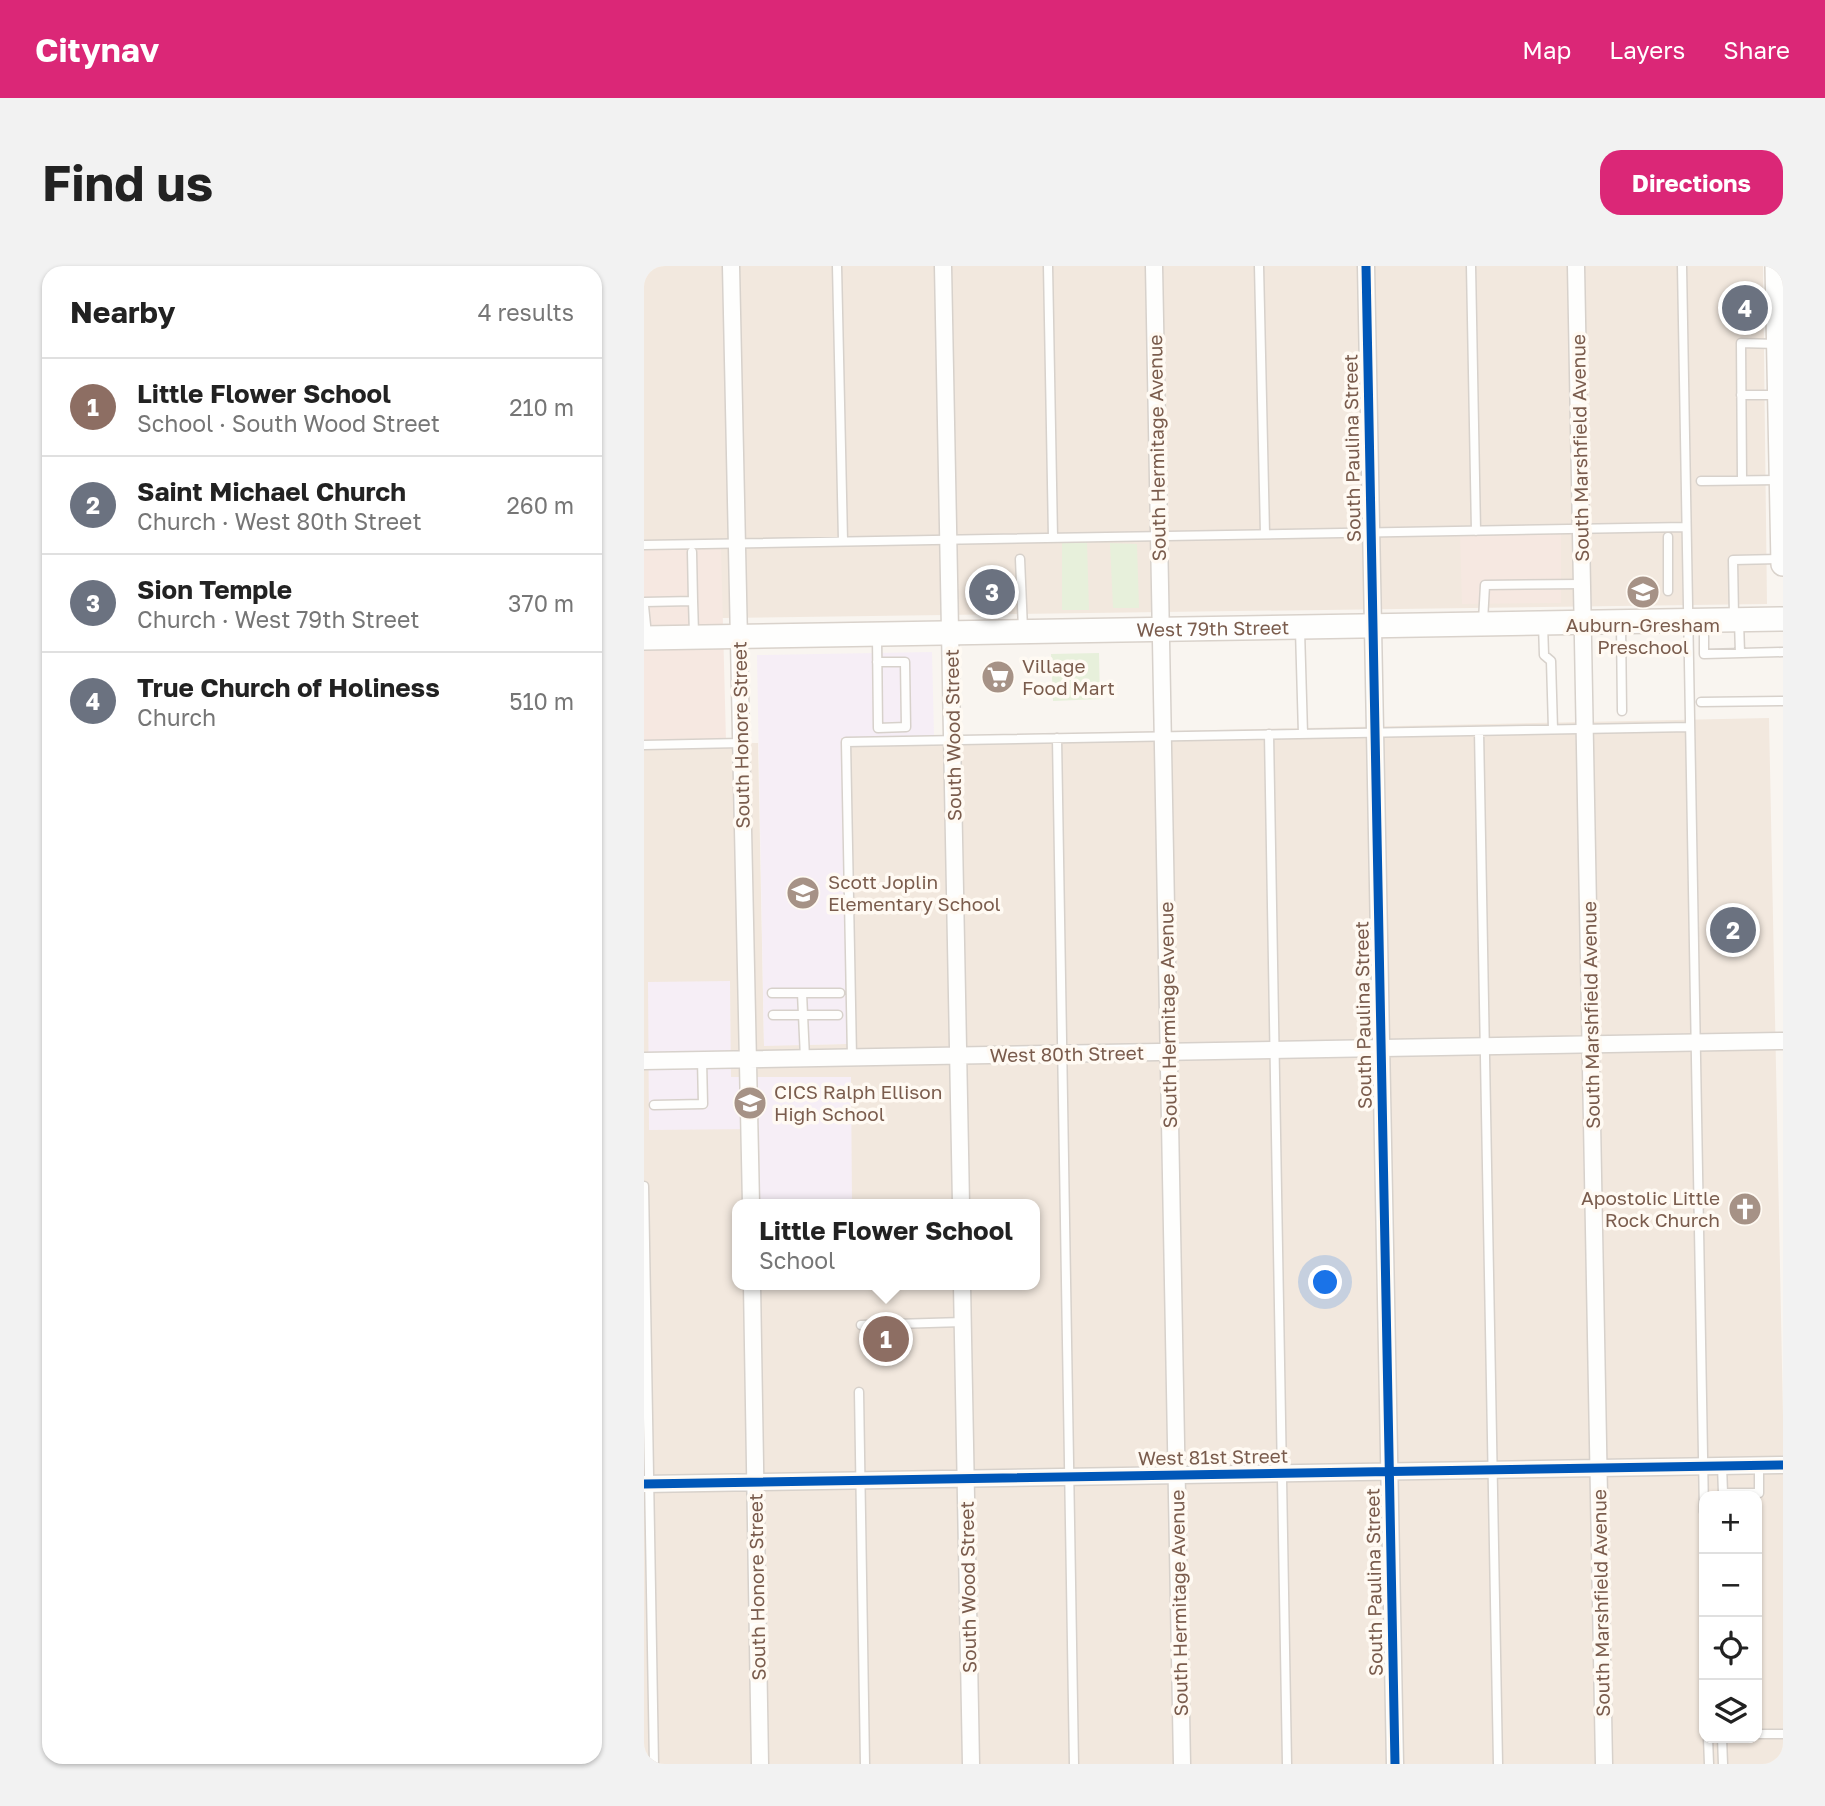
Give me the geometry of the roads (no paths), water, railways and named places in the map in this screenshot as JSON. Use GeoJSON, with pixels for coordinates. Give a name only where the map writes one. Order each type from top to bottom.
{"type":"FeatureCollection","features":[{"type":"Feature","properties":{"kind":"main road"},"geometry":{"type":"LineString","coordinates":[[1777,266],[1783,561]]}},
{"type":"Feature","properties":{"kind":"main road","name":"West 79th Street"},"geometry":{"type":"LineString","coordinates":[[645,638],[1783,619]]}},
{"type":"Feature","properties":{"kind":"street","name":"South Honore Street"},"geometry":{"type":"LineString","coordinates":[[732,266],[751,1199]]}},
{"type":"Feature","properties":{"kind":"street","name":"South Wood Street"},"geometry":{"type":"LineString","coordinates":[[943,266],[961,1199]]}},
{"type":"Feature","properties":{"kind":"street","name":"South Hermitage Avenue"},"geometry":{"type":"LineString","coordinates":[[1154,266],[1182,1764]]}},
{"type":"Feature","properties":{"kind":"street","name":"South Paulina Street"},"geometry":{"type":"LineString","coordinates":[[1366,266],[1395,1764]]}},
{"type":"Feature","properties":{"kind":"street","name":"South Marshfield Avenue"},"geometry":{"type":"LineString","coordinates":[[1577,266],[1604,1764]]}},
{"type":"Feature","properties":{"kind":"street","name":"West 80th Street"},"geometry":{"type":"LineString","coordinates":[[644,1061],[1783,1041]]}},
{"type":"Feature","properties":{"kind":"street","name":"South Honore Street"},"geometry":{"type":"LineString","coordinates":[[752,1290],[760,1764]]}},
{"type":"Feature","properties":{"kind":"street","name":"South Wood Street"},"geometry":{"type":"LineString","coordinates":[[962,1290],[971,1764]]}},
{"type":"Feature","properties":{"kind":"street","name":"West 81st Street"},"geometry":{"type":"LineString","coordinates":[[647,1484],[1783,1465]]}},
{"type":"Feature","properties":{"kind":"lane"},"geometry":{"type":"LineString","coordinates":[[837,266],[843,541]]}},
{"type":"Feature","properties":{"kind":"lane"},"geometry":{"type":"LineString","coordinates":[[1048,266],[1053,538]]}},
{"type":"Feature","properties":{"kind":"lane"},"geometry":{"type":"LineString","coordinates":[[1259,266],[1265,534]]}},
{"type":"Feature","properties":{"kind":"lane"},"geometry":{"type":"LineString","coordinates":[[1471,266],[1476,531]]}},
{"type":"Feature","properties":{"kind":"lane"},"geometry":{"type":"LineString","coordinates":[[1682,266],[1686,578],[1695,620],[1704,654],[1783,652]]}},
{"type":"Feature","properties":{"kind":"lane"},"geometry":{"type":"LineString","coordinates":[[1742,480],[1741,343],[1779,344]]}},
{"type":"Feature","properties":{"kind":"lane"},"geometry":{"type":"LineString","coordinates":[[1741,395],[1780,395]]}},
{"type":"Feature","properties":{"kind":"lane"},"geometry":{"type":"LineString","coordinates":[[1701,481],[1782,480]]}},
{"type":"Feature","properties":{"kind":"lane"},"geometry":{"type":"LineString","coordinates":[[644,545],[1686,527]]}},
{"type":"Feature","properties":{"kind":"lane"},"geometry":{"type":"LineString","coordinates":[[1668,537],[1668,591]]}},
{"type":"Feature","properties":{"kind":"lane"},"geometry":{"type":"LineString","coordinates":[[692,552],[694,637]]}},
{"type":"Feature","properties":{"kind":"lane"},"geometry":{"type":"LineString","coordinates":[[1020,559],[1023,632]]}},
{"type":"Feature","properties":{"kind":"lane"},"geometry":{"type":"LineString","coordinates":[[1740,653],[1733,560],[1783,561]]}},
{"type":"Feature","properties":{"kind":"lane"},"geometry":{"type":"LineString","coordinates":[[1668,579],[1686,578]]}},
{"type":"Feature","properties":{"kind":"lane"},"geometry":{"type":"LineString","coordinates":[[1483,624],[1485,585],[1583,584]]}},
{"type":"Feature","properties":{"kind":"lane"},"geometry":{"type":"LineString","coordinates":[[645,638],[644,604],[693,601]]}},
{"type":"Feature","properties":{"kind":"lane"},"geometry":{"type":"LineString","coordinates":[[1695,620],[1690,727],[1704,1491]]}},
{"type":"Feature","properties":{"kind":"lane"},"geometry":{"type":"LineString","coordinates":[[1621,622],[1622,711]]}},
{"type":"Feature","properties":{"kind":"lane"},"geometry":{"type":"LineString","coordinates":[[1543,623],[1544,655],[1551,661],[1553,729]]}},
{"type":"Feature","properties":{"kind":"lane"},"geometry":{"type":"LineString","coordinates":[[1300,627],[1303,734]]}},
{"type":"Feature","properties":{"kind":"lane"},"geometry":{"type":"LineString","coordinates":[[877,634],[877,662],[878,728],[906,727],[905,662],[877,662]]}},
{"type":"Feature","properties":{"kind":"lane"},"geometry":{"type":"LineString","coordinates":[[1701,702],[1783,701]]}},
{"type":"Feature","properties":{"kind":"lane"},"geometry":{"type":"LineString","coordinates":[[852,1057],[846,742],[1690,727]]}},
{"type":"Feature","properties":{"kind":"lane"},"geometry":{"type":"LineString","coordinates":[[1479,731],[1498,1764]]}},
{"type":"Feature","properties":{"kind":"lane"},"geometry":{"type":"LineString","coordinates":[[1269,734],[1287,1764]]}},
{"type":"Feature","properties":{"kind":"lane"},"geometry":{"type":"LineString","coordinates":[[1056,738],[1074,1764]]}},
{"type":"Feature","properties":{"kind":"lane"},"geometry":{"type":"LineString","coordinates":[[644,745],[741,743]]}},
{"type":"Feature","properties":{"kind":"lane"},"geometry":{"type":"LineString","coordinates":[[772,993],[840,993]]}},
{"type":"Feature","properties":{"kind":"lane"},"geometry":{"type":"LineString","coordinates":[[802,993],[804,1058]]}},
{"type":"Feature","properties":{"kind":"lane"},"geometry":{"type":"LineString","coordinates":[[773,1015],[838,1015]]}},
{"type":"Feature","properties":{"kind":"lane"},"geometry":{"type":"LineString","coordinates":[[654,1105],[703,1104],[702,1060]]}},
{"type":"Feature","properties":{"kind":"lane"},"geometry":{"type":"LineString","coordinates":[[644,1186],[647,1484],[654,1764]]}},
{"type":"Feature","properties":{"kind":"lane"},"geometry":{"type":"LineString","coordinates":[[861,1325],[963,1322]]}},
{"type":"Feature","properties":{"kind":"lane"},"geometry":{"type":"LineString","coordinates":[[859,1392],[865,1764]]}},
{"type":"Feature","properties":{"kind":"lane"},"geometry":{"type":"LineString","coordinates":[[1722,1466],[1723,1493],[1759,1493],[1759,1466]]}},
{"type":"Feature","properties":{"kind":"lane"},"geometry":{"type":"LineString","coordinates":[[1762,1734],[1783,1734]]}},
{"type":"Feature","properties":{"kind":"lane"},"geometry":{"type":"LineString","coordinates":[[1708,1743],[1709,1764]]}},
{"type":"Feature","properties":{"kind":"lane"},"geometry":{"type":"LineString","coordinates":[[1722,1743],[1723,1764]]}},
{"type":"Feature","properties":{"kind":"place","name":"True Church of Holiness"},"geometry":{"type":"Point","coordinates":[1745,308]}},
{"type":"Feature","properties":{"kind":"place","name":"Sion Temple"},"geometry":{"type":"Point","coordinates":[992,592]}},
{"type":"Feature","properties":{"kind":"place","name":"Auburn-Gresham Preschool"},"geometry":{"type":"Point","coordinates":[1643,592]}},
{"type":"Feature","properties":{"kind":"place","name":"Village Food Mart"},"geometry":{"type":"Point","coordinates":[998,677]}},
{"type":"Feature","properties":{"kind":"place","name":"Scott Joplin Elementary School"},"geometry":{"type":"Point","coordinates":[803,893]}},
{"type":"Feature","properties":{"kind":"place","name":"Saint Michael Church"},"geometry":{"type":"Point","coordinates":[1733,930]}},
{"type":"Feature","properties":{"kind":"place","name":"CICS Ralph Ellison High School"},"geometry":{"type":"Point","coordinates":[750,1103]}},
{"type":"Feature","properties":{"kind":"place","name":"Apostolic Little Rock Church"},"geometry":{"type":"Point","coordinates":[1745,1209]}},
{"type":"Feature","properties":{"kind":"place","name":"Little Flower School"},"geometry":{"type":"Point","coordinates":[886,1339]}}]}
